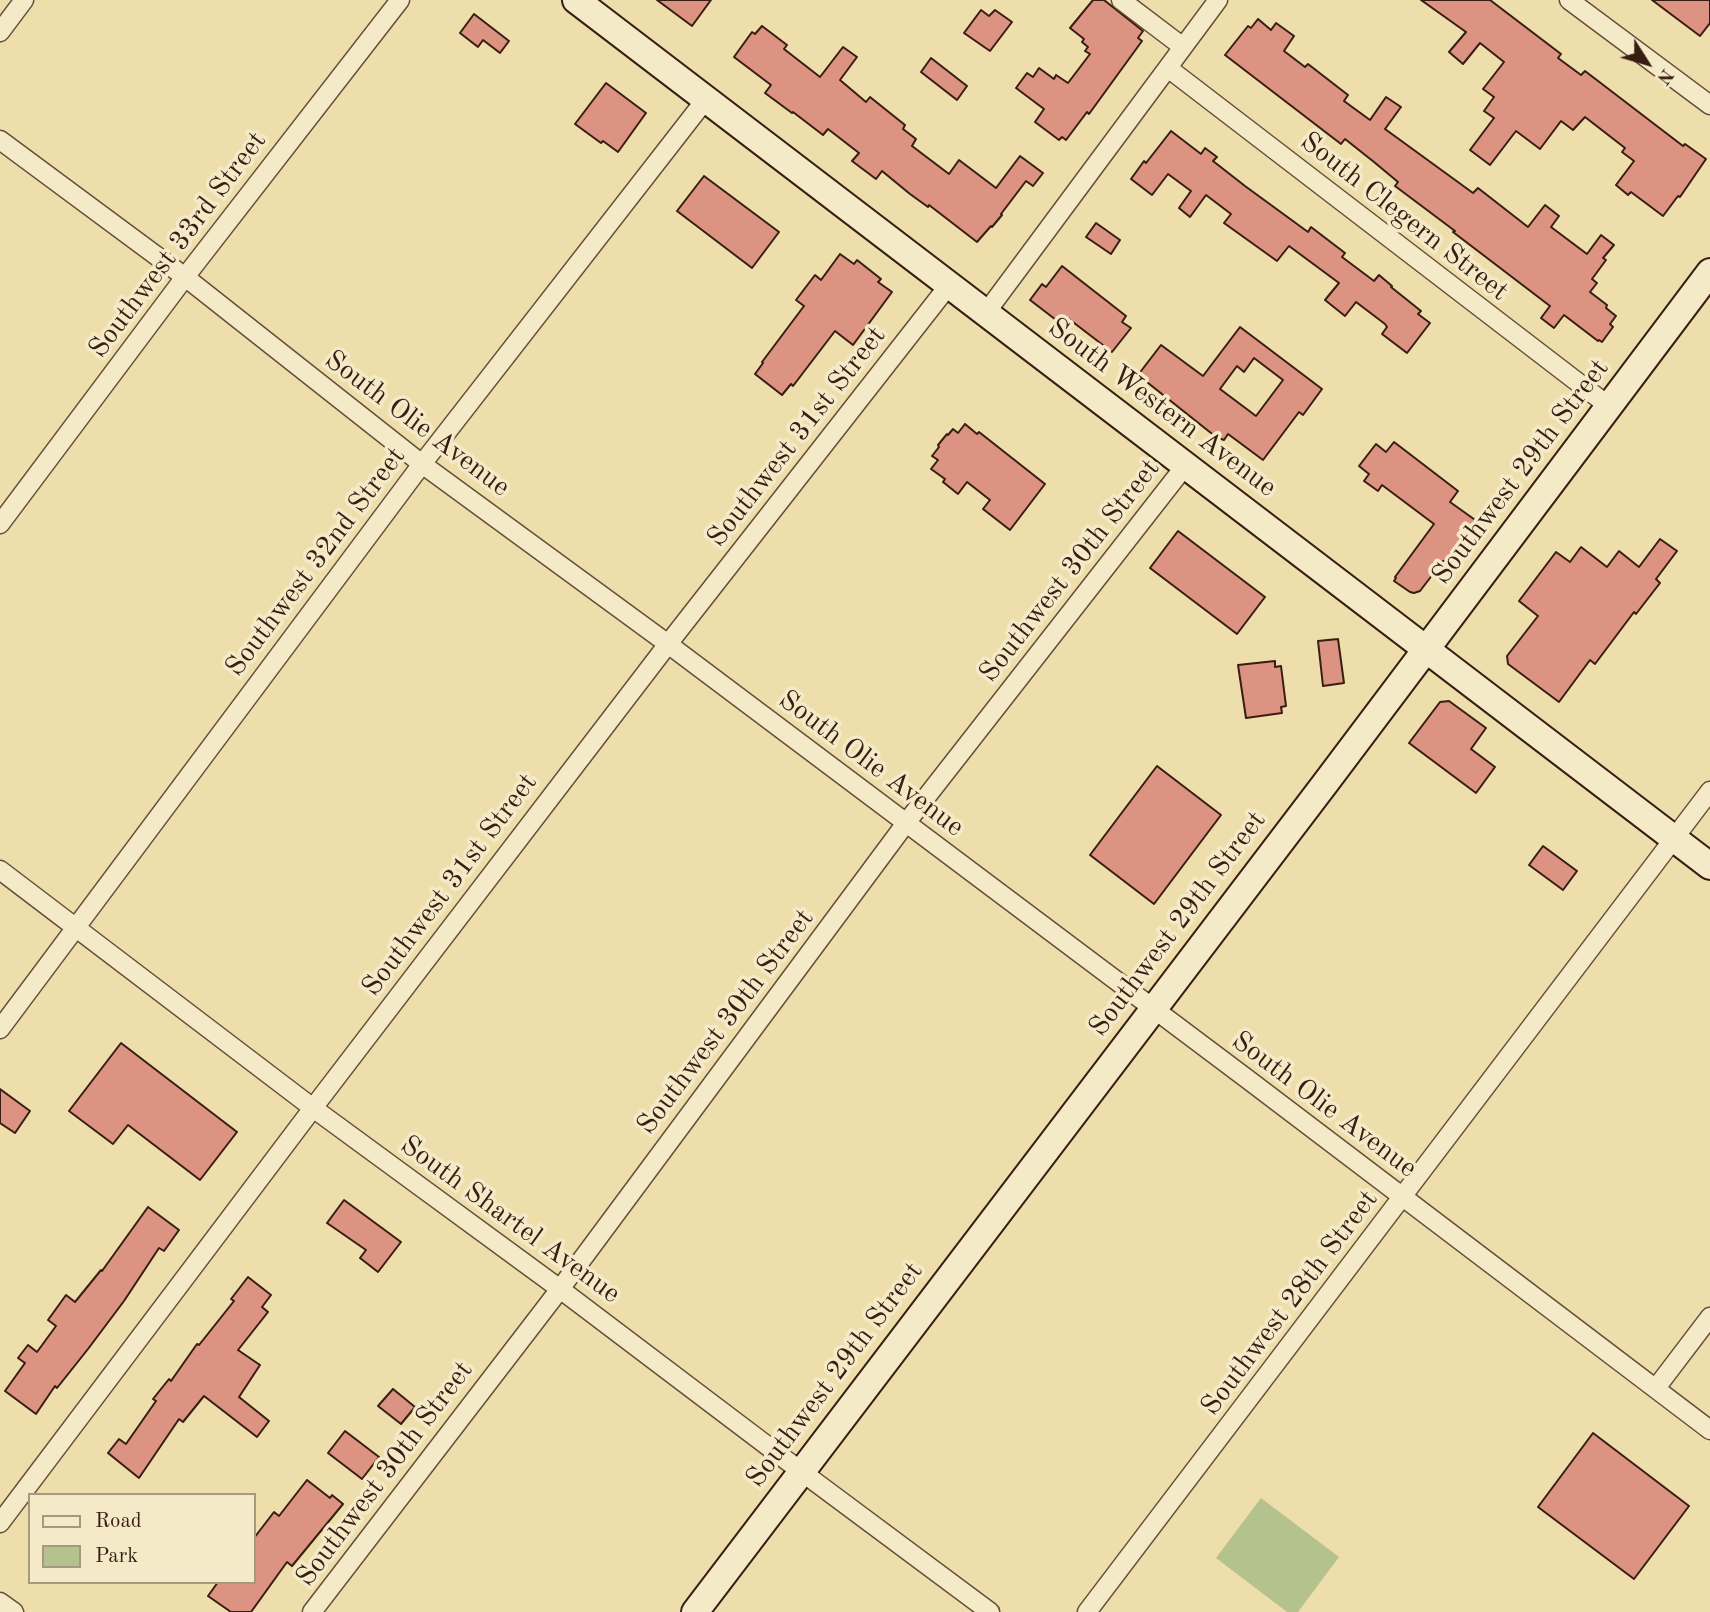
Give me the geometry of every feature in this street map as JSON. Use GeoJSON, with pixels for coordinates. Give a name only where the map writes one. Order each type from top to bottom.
{"type":"FeatureCollection","features":[{"type":"Feature","properties":{"kind":"main road","name":"South Western Avenue"},"geometry":{"type":"LineString","coordinates":[[576,0],[1710,866]]}},
{"type":"Feature","properties":{"kind":"main road","name":"Southwest 29th Street"},"geometry":{"type":"LineString","coordinates":[[695,1612],[1710,272]]}},
{"type":"Feature","properties":{"kind":"street"},"geometry":{"type":"LineString","coordinates":[[0,32],[24,0]]}},
{"type":"Feature","properties":{"kind":"street","name":"Southwest 33rd Street"},"geometry":{"type":"LineString","coordinates":[[0,524],[185,277],[400,0]]}},
{"type":"Feature","properties":{"kind":"street"},"geometry":{"type":"LineString","coordinates":[[1121,0],[1183,47]]}},
{"type":"Feature","properties":{"kind":"street"},"geometry":{"type":"LineString","coordinates":[[985,313],[1217,0]]}},
{"type":"Feature","properties":{"kind":"street"},"geometry":{"type":"LineString","coordinates":[[1569,0],[1710,105]]}},
{"type":"Feature","properties":{"kind":"street","name":"South Clegern Street"},"geometry":{"type":"LineString","coordinates":[[1168,68],[1610,407]]}},
{"type":"Feature","properties":{"kind":"street","name":"Southwest 32nd Street"},"geometry":{"type":"LineString","coordinates":[[0,1029],[422,464],[706,99]]}},
{"type":"Feature","properties":{"kind":"street","name":"South Olie Avenue"},"geometry":{"type":"LineString","coordinates":[[0,140],[185,277],[422,464],[668,643],[1710,1430]]}},
{"type":"Feature","properties":{"kind":"street","name":"Southwest 31st Street"},"geometry":{"type":"LineString","coordinates":[[0,1523],[668,643],[949,285]]}},
{"type":"Feature","properties":{"kind":"street","name":"Southwest 30th Street"},"geometry":{"type":"LineString","coordinates":[[312,1612],[560,1289],[906,823],[1185,466]]}},
{"type":"Feature","properties":{"kind":"street","name":"Southwest 28th Street"},"geometry":{"type":"LineString","coordinates":[[1087,1612],[1710,790]]}},
{"type":"Feature","properties":{"kind":"street","name":"South Shartel Avenue"},"geometry":{"type":"LineString","coordinates":[[0,870],[313,1108],[560,1289],[990,1612]]}},
{"type":"Feature","properties":{"kind":"street"},"geometry":{"type":"LineString","coordinates":[[1656,1388],[1710,1317]]}},
{"type":"Feature","properties":{"kind":"street"},"geometry":{"type":"LineString","coordinates":[[0,1602],[14,1612]]}},
{"type":"Feature","properties":{"kind":"green space"},"geometry":{"type":"Polygon","coordinates":[[[1261,1498],[1339,1557],[1298,1612],[1287,1612],[1216,1558],[1261,1498]]]}},
{"type":"Feature","properties":{"kind":"building"},"geometry":{"type":"Polygon","coordinates":[[[657,0],[711,0],[692,26],[657,0]]]}},
{"type":"Feature","properties":{"kind":"building"},"geometry":{"type":"Polygon","coordinates":[[[1093,0],[1104,0],[1143,31],[1138,38],[1142,41],[1089,114],[1087,112],[1066,140],[1062,137],[1059,140],[1035,122],[1044,109],[1016,88],[1027,73],[1033,77],[1039,68],[1054,79],[1056,75],[1068,83],[1090,54],[1085,51],[1088,47],[1082,42],[1084,39],[1070,28],[1093,0]]]}},
{"type":"Feature","properties":{"kind":"building"},"geometry":{"type":"Polygon","coordinates":[[[1421,0],[1490,0],[1561,54],[1558,58],[1581,75],[1585,71],[1683,146],[1685,144],[1706,159],[1680,197],[1678,196],[1663,216],[1631,192],[1628,195],[1616,185],[1634,161],[1622,152],[1625,148],[1585,117],[1573,130],[1561,121],[1540,149],[1516,131],[1490,165],[1470,150],[1494,118],[1484,111],[1494,97],[1483,89],[1504,62],[1480,43],[1463,64],[1449,52],[1466,32],[1421,0]]]}},
{"type":"Feature","properties":{"kind":"building"},"geometry":{"type":"Polygon","coordinates":[[[1652,0],[1710,0],[1710,23],[1700,36],[1652,0]]]}},
{"type":"Feature","properties":{"kind":"building"},"geometry":{"type":"Polygon","coordinates":[[[981,10],[989,16],[995,10],[1012,22],[990,51],[964,33],[981,10]]]}},
{"type":"Feature","properties":{"kind":"building"},"geometry":{"type":"Polygon","coordinates":[[[474,14],[509,41],[500,53],[483,40],[478,47],[460,33],[474,14]]]}},
{"type":"Feature","properties":{"kind":"building"},"geometry":{"type":"Polygon","coordinates":[[[1258,19],[1271,30],[1276,23],[1294,36],[1284,51],[1305,67],[1308,64],[1348,95],[1344,101],[1370,120],[1386,97],[1401,107],[1385,129],[1473,193],[1478,188],[1528,227],[1545,205],[1559,216],[1551,227],[1587,254],[1601,235],[1614,245],[1603,258],[1606,260],[1592,279],[1597,283],[1590,292],[1616,316],[1610,324],[1613,327],[1602,342],[1564,315],[1554,328],[1541,318],[1550,306],[1395,186],[1398,182],[1345,139],[1341,144],[1225,55],[1248,26],[1251,28],[1258,19]]]}},
{"type":"Feature","properties":{"kind":"building"},"geometry":{"type":"Polygon","coordinates":[[[762,26],[787,45],[784,49],[820,77],[843,47],[857,57],[840,80],[866,102],[870,97],[905,125],[903,129],[916,139],[912,146],[949,174],[959,160],[996,188],[1020,156],[1043,173],[1033,186],[1026,181],[1002,215],[977,242],[882,171],[876,179],[852,161],[859,153],[828,129],[823,135],[765,93],[771,85],[734,57],[752,32],[755,34],[762,26]]]}},
{"type":"Feature","properties":{"kind":"building"},"geometry":{"type":"Polygon","coordinates":[[[931,58],[967,86],[957,100],[921,72],[931,58]]]}},
{"type":"Feature","properties":{"kind":"building"},"geometry":{"type":"Polygon","coordinates":[[[606,83],[646,113],[618,152],[575,124],[606,83]]]}},
{"type":"Feature","properties":{"kind":"building"},"geometry":{"type":"Polygon","coordinates":[[[1171,131],[1201,154],[1205,148],[1217,157],[1213,161],[1245,186],[1308,232],[1311,227],[1345,253],[1342,257],[1374,281],[1379,275],[1421,311],[1418,314],[1430,323],[1407,353],[1382,334],[1387,327],[1385,324],[1356,302],[1345,316],[1325,300],[1339,283],[1289,246],[1277,261],[1224,223],[1231,214],[1206,195],[1190,217],[1179,208],[1191,191],[1168,174],[1152,195],[1131,179],[1171,131]]]}},
{"type":"Feature","properties":{"kind":"building"},"geometry":{"type":"Polygon","coordinates":[[[704,176],[779,232],[752,268],[677,211],[704,176]]]}},
{"type":"Feature","properties":{"kind":"building"},"geometry":{"type":"Polygon","coordinates":[[[1096,223],[1120,240],[1111,254],[1086,237],[1096,223]]]}},
{"type":"Feature","properties":{"kind":"building"},"geometry":{"type":"Polygon","coordinates":[[[840,254],[854,264],[857,260],[881,279],[878,282],[892,292],[853,345],[835,331],[793,386],[791,384],[782,395],[755,374],[804,306],[796,300],[815,275],[821,280],[840,254]]]}},
{"type":"Feature","properties":{"kind":"building"},"geometry":{"type":"Polygon","coordinates":[[[1062,266],[1126,316],[1122,322],[1131,328],[1112,352],[1065,316],[1060,323],[1030,300],[1042,284],[1046,287],[1062,266]]]}},
{"type":"Feature","properties":{"kind":"building"},"geometry":{"type":"Polygon","coordinates":[[[1240,327],[1322,389],[1303,415],[1299,412],[1263,460],[1228,434],[1224,440],[1216,437],[1138,375],[1161,345],[1203,376],[1240,327]],[[1254,358],[1244,372],[1237,366],[1220,389],[1256,416],[1283,380],[1254,358]]]}},
{"type":"Feature","properties":{"kind":"building"},"geometry":{"type":"Polygon","coordinates":[[[965,424],[1045,484],[1010,530],[983,509],[990,500],[967,482],[958,494],[943,482],[945,479],[931,469],[938,460],[932,456],[938,445],[953,429],[958,433],[965,424]]]}},
{"type":"Feature","properties":{"kind":"building"},"geometry":{"type":"Polygon","coordinates":[[[1394,442],[1458,491],[1450,502],[1478,522],[1450,560],[1443,561],[1420,591],[1414,593],[1394,581],[1395,577],[1434,524],[1382,485],[1378,491],[1364,481],[1369,474],[1359,466],[1376,444],[1386,452],[1394,442]]]}},
{"type":"Feature","properties":{"kind":"building"},"geometry":{"type":"Polygon","coordinates":[[[1178,531],[1265,597],[1237,634],[1150,568],[1178,531]]]}},
{"type":"Feature","properties":{"kind":"building"},"geometry":{"type":"Polygon","coordinates":[[[1660,539],[1677,551],[1656,579],[1660,583],[1636,614],[1634,612],[1595,664],[1590,660],[1559,702],[1508,664],[1507,656],[1538,616],[1519,601],[1556,552],[1570,562],[1581,547],[1607,567],[1619,551],[1639,567],[1660,539]]]}},
{"type":"Feature","properties":{"kind":"building"},"geometry":{"type":"Polygon","coordinates":[[[1338,639],[1344,683],[1323,686],[1318,641],[1338,639]]]}},
{"type":"Feature","properties":{"kind":"building"},"geometry":{"type":"Polygon","coordinates":[[[1275,661],[1275,667],[1281,666],[1286,706],[1281,707],[1282,713],[1246,718],[1238,665],[1275,661]]]}},
{"type":"Feature","properties":{"kind":"building"},"geometry":{"type":"Polygon","coordinates":[[[1449,701],[1486,728],[1471,749],[1495,767],[1476,793],[1409,743],[1440,702],[1449,701]]]}},
{"type":"Feature","properties":{"kind":"building"},"geometry":{"type":"Polygon","coordinates":[[[1157,766],[1221,815],[1154,904],[1090,855],[1157,766]]]}},
{"type":"Feature","properties":{"kind":"building"},"geometry":{"type":"Polygon","coordinates":[[[1543,846],[1577,871],[1563,890],[1529,865],[1543,846]]]}},
{"type":"Feature","properties":{"kind":"building"},"geometry":{"type":"Polygon","coordinates":[[[121,1043],[237,1132],[200,1180],[128,1125],[113,1144],[69,1111],[121,1043]]]}},
{"type":"Feature","properties":{"kind":"building"},"geometry":{"type":"Polygon","coordinates":[[[0,1089],[30,1111],[15,1133],[0,1123],[0,1089]]]}},
{"type":"Feature","properties":{"kind":"building"},"geometry":{"type":"Polygon","coordinates":[[[344,1200],[401,1242],[378,1272],[360,1258],[366,1250],[327,1223],[344,1200]]]}},
{"type":"Feature","properties":{"kind":"building"},"geometry":{"type":"Polygon","coordinates":[[[148,1207],[179,1230],[164,1251],[159,1248],[124,1301],[57,1388],[55,1386],[36,1414],[5,1391],[25,1363],[18,1358],[28,1345],[37,1352],[56,1326],[48,1320],[66,1295],[75,1302],[102,1271],[148,1207]]]}},
{"type":"Feature","properties":{"kind":"building"},"geometry":{"type":"Polygon","coordinates":[[[248,1277],[271,1295],[262,1307],[268,1312],[238,1350],[260,1365],[239,1397],[269,1421],[257,1437],[204,1396],[183,1422],[179,1419],[139,1478],[108,1453],[119,1439],[126,1444],[156,1401],[153,1399],[169,1379],[171,1381],[197,1344],[199,1345],[234,1301],[231,1299],[248,1277]]]}},
{"type":"Feature","properties":{"kind":"building"},"geometry":{"type":"Polygon","coordinates":[[[393,1389],[415,1407],[401,1424],[378,1406],[393,1389]]]}},
{"type":"Feature","properties":{"kind":"building"},"geometry":{"type":"Polygon","coordinates":[[[345,1431],[379,1457],[362,1479],[328,1453],[345,1431]]]}},
{"type":"Feature","properties":{"kind":"building"},"geometry":{"type":"Polygon","coordinates":[[[1593,1433],[1689,1506],[1634,1579],[1538,1507],[1593,1433]]]}},
{"type":"Feature","properties":{"kind":"building"},"geometry":{"type":"Polygon","coordinates":[[[307,1480],[330,1498],[332,1495],[343,1504],[292,1566],[287,1562],[251,1612],[231,1612],[208,1596],[217,1584],[256,1584],[256,1535],[274,1512],[279,1516],[307,1480]]]}}]}
